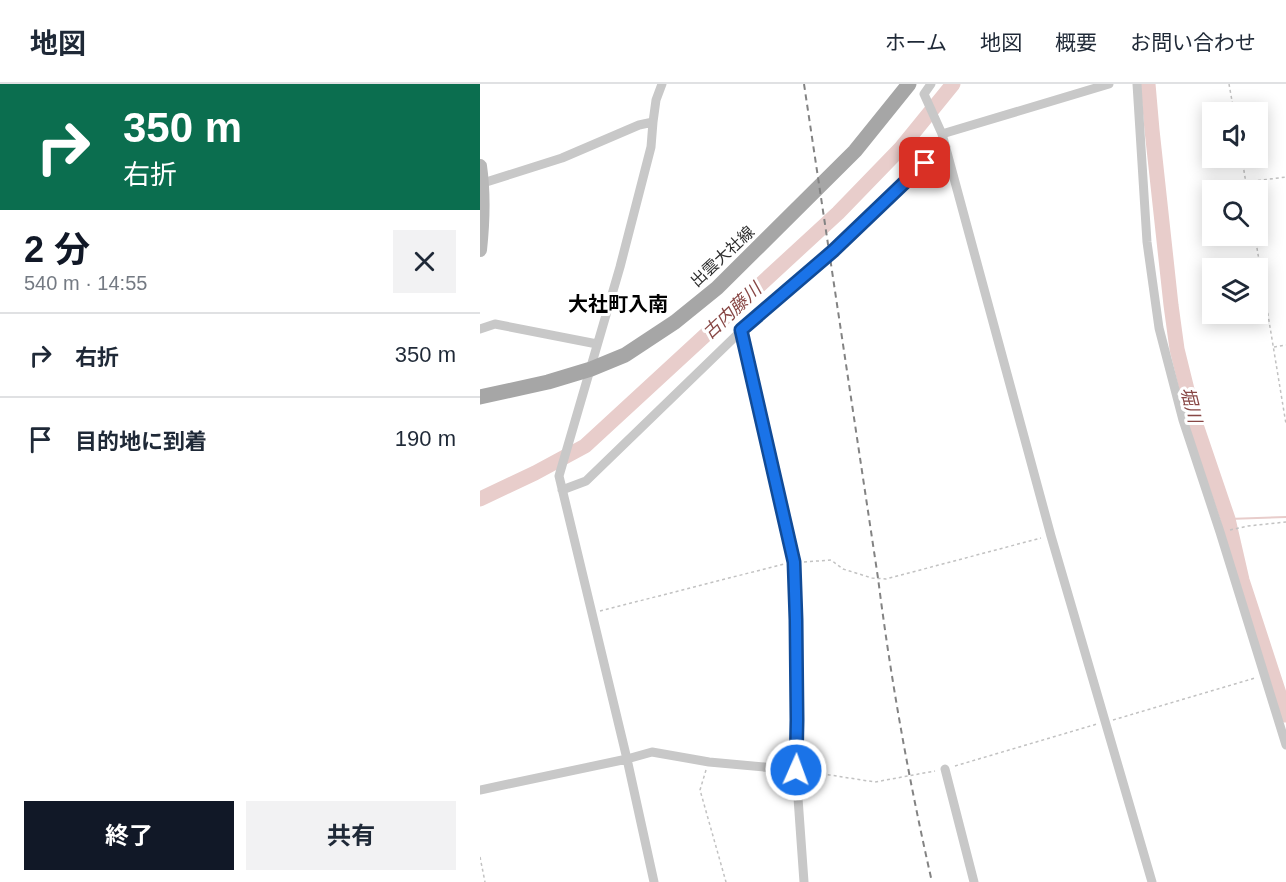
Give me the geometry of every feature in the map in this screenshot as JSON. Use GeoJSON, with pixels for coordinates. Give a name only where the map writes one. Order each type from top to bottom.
{"type":"FeatureCollection","features":[{"type":"Feature","properties":{"kind":"main road","name":"出雲大社線"},"geometry":{"type":"LineString","coordinates":[[480,397],[548,382],[591,369],[625,355],[675,322],[717,288],[855,151],[909,84]]}},
{"type":"Feature","properties":{"kind":"main road"},"geometry":{"type":"LineString","coordinates":[[480,166],[483,219],[480,250]]}},
{"type":"Feature","properties":{"kind":"street"},"geometry":{"type":"LineString","coordinates":[[654,882],[559,476],[620,267],[651,147],[656,100],[662,84]]}},
{"type":"Feature","properties":{"kind":"street"},"geometry":{"type":"LineString","coordinates":[[931,84],[924,94],[939,124],[946,147],[1051,536],[1152,882]]}},
{"type":"Feature","properties":{"kind":"street"},"geometry":{"type":"LineString","coordinates":[[942,134],[1109,84]]}},
{"type":"Feature","properties":{"kind":"street"},"geometry":{"type":"LineString","coordinates":[[1137,84],[1147,242],[1159,328],[1184,420],[1222,532],[1286,745]]}},
{"type":"Feature","properties":{"kind":"street"},"geometry":{"type":"LineString","coordinates":[[481,183],[562,158],[639,125],[653,122]]}},
{"type":"Feature","properties":{"kind":"street"},"geometry":{"type":"LineString","coordinates":[[561,485],[586,481],[741,330],[833,251],[940,148],[946,147]]}},
{"type":"Feature","properties":{"kind":"street"},"geometry":{"type":"LineString","coordinates":[[480,329],[495,324],[597,344]]}},
{"type":"Feature","properties":{"kind":"street"},"geometry":{"type":"LineString","coordinates":[[741,330],[794,562],[796,770],[804,882]]}},
{"type":"Feature","properties":{"kind":"street"},"geometry":{"type":"LineString","coordinates":[[480,790],[652,752],[709,762],[796,770]]}},
{"type":"Feature","properties":{"kind":"street"},"geometry":{"type":"LineString","coordinates":[[945,769],[974,882]]}},
{"type":"Feature","properties":{"kind":"path"},"geometry":{"type":"LineString","coordinates":[[1229,84],[1232,102]]}},
{"type":"Feature","properties":{"kind":"path"},"geometry":{"type":"LineString","coordinates":[[1262,180],[1286,177]]}},
{"type":"Feature","properties":{"kind":"path"},"geometry":{"type":"LineString","coordinates":[[1257,246],[1286,424]]}},
{"type":"Feature","properties":{"kind":"path"},"geometry":{"type":"LineString","coordinates":[[1273,348],[1286,345]]}},
{"type":"Feature","properties":{"kind":"path"},"geometry":{"type":"LineString","coordinates":[[1222,532],[1248,526],[1286,522]]}},
{"type":"Feature","properties":{"kind":"path"},"geometry":{"type":"LineString","coordinates":[[592,613],[794,562],[831,560],[843,569],[872,578],[886,579],[1051,536]]}},
{"type":"Feature","properties":{"kind":"path"},"geometry":{"type":"LineString","coordinates":[[796,770],[875,782],[945,769],[1264,675]]}},
{"type":"Feature","properties":{"kind":"path"},"geometry":{"type":"LineString","coordinates":[[709,762],[700,790],[726,882]]}},
{"type":"Feature","properties":{"kind":"path"},"geometry":{"type":"LineString","coordinates":[[480,856],[485,882]]}},
{"type":"Feature","properties":{"kind":"waterway","name":"古内藤川"},"geometry":{"type":"LineString","coordinates":[[480,499],[585,446],[838,213],[901,148],[953,84]]}},
{"type":"Feature","properties":{"kind":"waterway","name":"堀川"},"geometry":{"type":"LineString","coordinates":[[1148,84],[1177,349],[1195,422],[1228,519],[1242,580],[1286,715]]}},
{"type":"Feature","properties":{"kind":"waterway"},"geometry":{"type":"LineString","coordinates":[[1228,519],[1286,517]]}},
{"type":"Feature","properties":{"kind":"railway"},"geometry":{"type":"LineString","coordinates":[[804,84],[895,693],[908,769],[932,882]]}},
{"type":"Feature","properties":{"kind":"district","name":"大社町入南"},"geometry":{"type":"Point","coordinates":[618,304]}},
{"type":"Feature","properties":{"kind":"route"},"geometry":{"type":"LineString","coordinates":[[796,770],[794,562],[741,330],[833,251],[925,163]]}}]}
